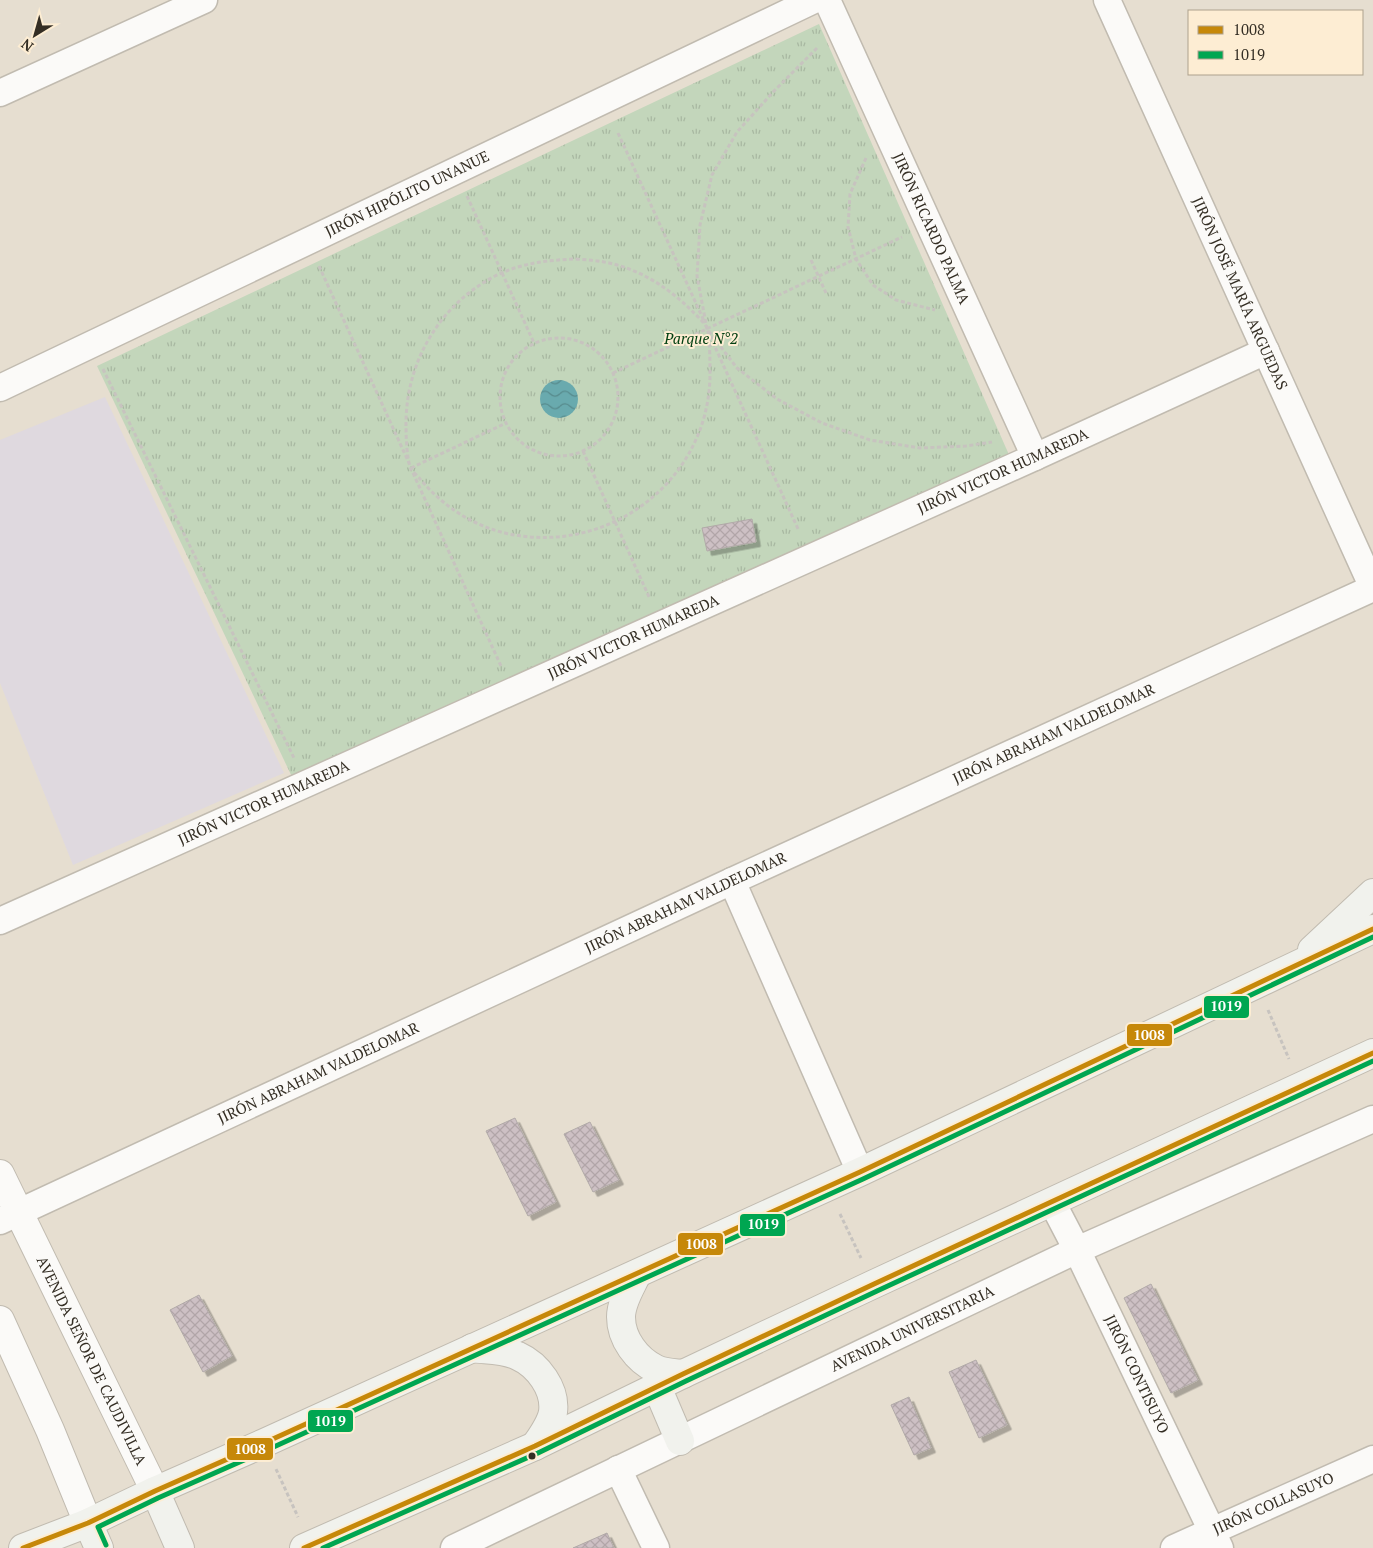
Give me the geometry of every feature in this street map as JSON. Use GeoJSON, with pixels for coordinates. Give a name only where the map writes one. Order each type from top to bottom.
{"type":"FeatureCollection","features":[{"type":"Feature","properties":{"kind":"main road"},"geometry":{"type":"LineString","coordinates":[[1292,968],[1373,893]]}},
{"type":"Feature","properties":{"kind":"main road"},"geometry":{"type":"LineString","coordinates":[[23,1548],[88,1523],[860,1172],[1373,929]]}},
{"type":"Feature","properties":{"kind":"main road"},"geometry":{"type":"LineString","coordinates":[[308,1546],[535,1446],[874,1284],[1373,1053]]}},
{"type":"Feature","properties":{"kind":"main road"},"geometry":{"type":"LineString","coordinates":[[637,1274],[625,1297],[621,1316],[624,1334],[633,1351],[644,1362],[658,1370],[683,1374]]}},
{"type":"Feature","properties":{"kind":"main road"},"geometry":{"type":"LineString","coordinates":[[472,1348],[504,1351],[518,1356],[532,1364],[546,1380],[553,1412],[546,1429],[535,1446]]}},
{"type":"Feature","properties":{"kind":"main road"},"geometry":{"type":"LineString","coordinates":[[657,1387],[680,1441]]}},
{"type":"Feature","properties":{"kind":"main road","name":"AVENIDA SEÑOR DE CAUDIVILLA"},"geometry":{"type":"LineString","coordinates":[[155,1491],[180,1548]]}},
{"type":"Feature","properties":{"kind":"main road"},"geometry":{"type":"LineString","coordinates":[[88,1523],[99,1548]]}},
{"type":"Feature","properties":{"kind":"street"},"geometry":{"type":"LineString","coordinates":[[0,93],[204,0]]}},
{"type":"Feature","properties":{"kind":"street","name":"JIRÓN HIPÓLITO UNANUE"},"geometry":{"type":"LineString","coordinates":[[0,388],[814,0]]}},
{"type":"Feature","properties":{"kind":"street","name":"JIRÓN JOSÉ MARÍA ARGUEDAS"},"geometry":{"type":"LineString","coordinates":[[1107,0],[1373,588]]}},
{"type":"Feature","properties":{"kind":"street","name":"JIRÓN RICARDO PALMA"},"geometry":{"type":"LineString","coordinates":[[831,9],[1030,446]]}},
{"type":"Feature","properties":{"kind":"street","name":"JIRÓN VICTOR HUMAREDA"},"geometry":{"type":"LineString","coordinates":[[0,921],[662,624],[1030,446],[1266,351]]}},
{"type":"Feature","properties":{"kind":"street","name":"JIRÓN ABRAHAM VALDELOMAR"},"geometry":{"type":"LineString","coordinates":[[9,1217],[732,881],[1373,588]]}},
{"type":"Feature","properties":{"kind":"street"},"geometry":{"type":"LineString","coordinates":[[732,881],[860,1172]]}},
{"type":"Feature","properties":{"kind":"street","name":"AVENIDA UNIVERSITARIA"},"geometry":{"type":"LineString","coordinates":[[454,1548],[1077,1250],[1373,1118]]}},
{"type":"Feature","properties":{"kind":"street","name":"AVENIDA SEÑOR DE CAUDIVILLA"},"geometry":{"type":"LineString","coordinates":[[0,1174],[9,1217],[155,1491]]}},
{"type":"Feature","properties":{"kind":"street","name":"JIRÓN CONTISUYO"},"geometry":{"type":"LineString","coordinates":[[1052,1202],[1216,1539]]}},
{"type":"Feature","properties":{"kind":"street"},"geometry":{"type":"LineString","coordinates":[[0,1320],[50,1430],[88,1523]]}},
{"type":"Feature","properties":{"kind":"street","name":"JIRÓN COLLASUYO"},"geometry":{"type":"LineString","coordinates":[[1174,1548],[1216,1539],[1373,1459]]}},
{"type":"Feature","properties":{"kind":"street"},"geometry":{"type":"LineString","coordinates":[[618,1469],[656,1548]]}},
{"type":"Feature","properties":{"kind":"path"},"geometry":{"type":"LineString","coordinates":[[831,9],[819,47],[774,91],[738,132],[712,175],[700,225],[697,276],[707,329],[710,390],[704,418],[694,444],[680,468],[661,490],[640,508],[615,522],[589,532],[561,536],[532,537],[504,533],[454,511],[433,494],[411,468],[406,438],[406,411],[409,385],[419,358],[432,333],[449,310],[470,292],[502,273],[520,266],[548,260],[576,258],[605,262],[632,270],[657,282],[680,299],[707,329],[736,368],[777,399],[822,423],[870,440],[920,448],[1030,446]]}},
{"type":"Feature","properties":{"kind":"path"},"geometry":{"type":"LineString","coordinates":[[618,133],[799,531]]}},
{"type":"Feature","properties":{"kind":"path"},"geometry":{"type":"LineString","coordinates":[[868,153],[850,194],[848,227],[856,259],[873,285],[896,300],[941,311]]}},
{"type":"Feature","properties":{"kind":"path"},"geometry":{"type":"LineString","coordinates":[[456,171],[534,343]]}},
{"type":"Feature","properties":{"kind":"path"},"geometry":{"type":"LineString","coordinates":[[613,373],[929,225]]}},
{"type":"Feature","properties":{"kind":"path"},"geometry":{"type":"LineString","coordinates":[[308,242],[512,691]]}},
{"type":"Feature","properties":{"kind":"path"},"geometry":{"type":"LineString","coordinates":[[811,260],[826,293]]}},
{"type":"Feature","properties":{"kind":"path"},"geometry":{"type":"LineString","coordinates":[[552,338],[571,339],[589,346],[603,357],[613,373],[618,393],[616,414],[608,432],[593,446],[583,451],[574,455],[554,456],[534,451],[517,439],[506,424],[500,404],[501,385],[507,368],[518,353],[534,343],[552,338]]}},
{"type":"Feature","properties":{"kind":"path"},"geometry":{"type":"LineString","coordinates":[[103,369],[294,758]]}},
{"type":"Feature","properties":{"kind":"path"},"geometry":{"type":"LineString","coordinates":[[411,468],[506,424]]}},
{"type":"Feature","properties":{"kind":"path"},"geometry":{"type":"LineString","coordinates":[[583,451],[662,624]]}},
{"type":"Feature","properties":{"kind":"path"},"geometry":{"type":"LineString","coordinates":[[1257,984],[1301,1086]]}},
{"type":"Feature","properties":{"kind":"path"},"geometry":{"type":"LineString","coordinates":[[826,1187],[874,1284]]}},
{"type":"Feature","properties":{"kind":"path"},"geometry":{"type":"LineString","coordinates":[[264,1443],[308,1546]]}},
{"type":"Feature","properties":{"kind":"shaded area"},"geometry":{"type":"Polygon","coordinates":[[[105,397],[284,773],[73,865],[0,683],[0,440],[105,397]]]}},
{"type":"Feature","properties":{"kind":"green space","name":"Parque N°2"},"geometry":{"type":"Polygon","coordinates":[[[819,24],[1010,457],[293,779],[97,366],[819,24]]]}},
{"type":"Feature","properties":{"kind":"water"},"geometry":{"type":"Polygon","coordinates":[[[559,380],[566,381],[572,386],[577,392],[577,406],[572,412],[566,417],[559,418],[552,417],[546,412],[541,406],[540,399],[541,392],[546,386],[552,381],[559,380]]]}},
{"type":"Feature","properties":{"kind":"building"},"geometry":{"type":"Polygon","coordinates":[[[752,519],[756,542],[707,551],[702,528],[752,519]]]}},
{"type":"Feature","properties":{"kind":"building"},"geometry":{"type":"Polygon","coordinates":[[[515,1118],[556,1202],[528,1216],[486,1131],[515,1118]]]}},
{"type":"Feature","properties":{"kind":"building"},"geometry":{"type":"Polygon","coordinates":[[[590,1122],[619,1180],[593,1192],[564,1134],[590,1122]]]}},
{"type":"Feature","properties":{"kind":"building"},"geometry":{"type":"Polygon","coordinates":[[[1151,1284],[1198,1380],[1171,1393],[1124,1298],[1151,1284]]]}},
{"type":"Feature","properties":{"kind":"building"},"geometry":{"type":"Polygon","coordinates":[[[199,1295],[232,1356],[203,1372],[170,1310],[199,1295]]]}},
{"type":"Feature","properties":{"kind":"building"},"geometry":{"type":"Polygon","coordinates":[[[976,1360],[1007,1425],[979,1438],[949,1372],[976,1360]]]}},
{"type":"Feature","properties":{"kind":"building"},"geometry":{"type":"Polygon","coordinates":[[[909,1397],[931,1448],[914,1455],[891,1405],[909,1397]]]}},
{"type":"Feature","properties":{"kind":"building"},"geometry":{"type":"Polygon","coordinates":[[[607,1533],[614,1548],[573,1548],[607,1533]]]}},
{"type":"Feature","properties":{"kind":"transit line","name":"1008"},"geometry":{"type":"LineString","coordinates":[[23,1548],[88,1523],[860,1172],[1373,929]]}},
{"type":"Feature","properties":{"kind":"transit line","name":"1019"},"geometry":{"type":"LineString","coordinates":[[106,1545],[98,1527],[158,1498],[863,1179],[1373,937]]}},
{"type":"Feature","properties":{"kind":"transit line","name":"1008"},"geometry":{"type":"LineString","coordinates":[[304,1548],[535,1446],[874,1284],[1373,1053]]}},
{"type":"Feature","properties":{"kind":"transit line","name":"1019"},"geometry":{"type":"LineString","coordinates":[[323,1548],[538,1453],[877,1291],[1373,1061]]}}]}
